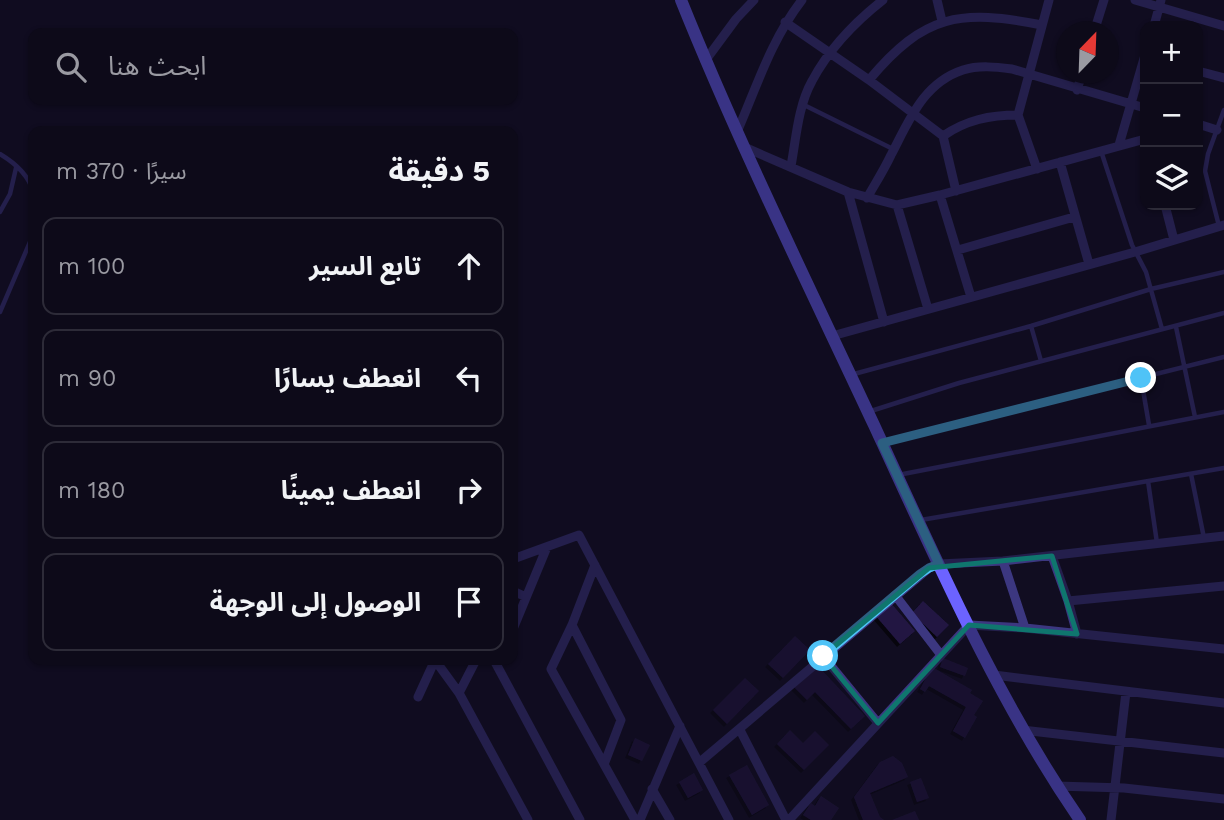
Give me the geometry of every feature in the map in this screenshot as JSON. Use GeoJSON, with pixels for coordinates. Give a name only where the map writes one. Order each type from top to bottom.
{"type":"FeatureCollection","features":[{"type":"Feature","properties":{"kind":"street"},"geometry":{"type":"LineString","coordinates":[[681,0],[736,133],[918,521],[1022,730],[1080,820]]}},
{"type":"Feature","properties":{"kind":"street"},"geometry":{"type":"LineString","coordinates":[[705,61],[736,19],[754,0]]}},
{"type":"Feature","properties":{"kind":"street"},"geometry":{"type":"LineString","coordinates":[[736,133],[765,60],[785,22],[802,0]]}},
{"type":"Feature","properties":{"kind":"street"},"geometry":{"type":"LineString","coordinates":[[791,166],[803,105],[811,82],[847,32],[883,0]]}},
{"type":"Feature","properties":{"kind":"street"},"geometry":{"type":"LineString","coordinates":[[937,0],[942,21]]}},
{"type":"Feature","properties":{"kind":"street"},"geometry":{"type":"LineString","coordinates":[[1037,169],[1018,115],[1049,0]]}},
{"type":"Feature","properties":{"kind":"street"},"geometry":{"type":"LineString","coordinates":[[1097,21],[1104,0]]}},
{"type":"Feature","properties":{"kind":"street"},"geometry":{"type":"LineString","coordinates":[[1135,0],[1160,3],[1224,26]]}},
{"type":"Feature","properties":{"kind":"street"},"geometry":{"type":"LineString","coordinates":[[1155,21],[1160,3]]}},
{"type":"Feature","properties":{"kind":"street"},"geometry":{"type":"LineString","coordinates":[[869,80],[887,58],[942,21],[972,16],[1005,18],[1042,25]]}},
{"type":"Feature","properties":{"kind":"street"},"geometry":{"type":"LineString","coordinates":[[785,22],[829,55],[869,80],[943,136],[956,191]]}},
{"type":"Feature","properties":{"kind":"street"},"geometry":{"type":"LineString","coordinates":[[867,198],[922,97],[941,81],[963,70],[990,66],[1028,73],[1077,90],[1140,107]]}},
{"type":"Feature","properties":{"kind":"street"},"geometry":{"type":"LineString","coordinates":[[1203,72],[1224,78]]}},
{"type":"Feature","properties":{"kind":"street"},"geometry":{"type":"LineString","coordinates":[[1119,145],[1140,73]]}},
{"type":"Feature","properties":{"kind":"street"},"geometry":{"type":"LineString","coordinates":[[1077,90],[1079,84]]}},
{"type":"Feature","properties":{"kind":"street"},"geometry":{"type":"LineString","coordinates":[[943,136],[957,126],[991,115],[1018,115]]}},
{"type":"Feature","properties":{"kind":"street"},"geometry":{"type":"LineString","coordinates":[[1203,126],[1217,130]]}},
{"type":"Feature","properties":{"kind":"street"},"geometry":{"type":"LineString","coordinates":[[743,147],[848,192],[897,205],[1140,140]]}},
{"type":"Feature","properties":{"kind":"street"},"geometry":{"type":"LineString","coordinates":[[1060,162],[1089,264]]}},
{"type":"Feature","properties":{"kind":"street"},"geometry":{"type":"LineString","coordinates":[[848,192],[884,322]]}},
{"type":"Feature","properties":{"kind":"street"},"geometry":{"type":"LineString","coordinates":[[940,195],[971,296]]}},
{"type":"Feature","properties":{"kind":"street"},"geometry":{"type":"LineString","coordinates":[[897,205],[928,309]]}},
{"type":"Feature","properties":{"kind":"street"},"geometry":{"type":"LineString","coordinates":[[1166,210],[1174,240]]}},
{"type":"Feature","properties":{"kind":"street"},"geometry":{"type":"LineString","coordinates":[[958,250],[1074,217]]}},
{"type":"Feature","properties":{"kind":"street"},"geometry":{"type":"LineString","coordinates":[[832,336],[1135,252],[1221,225]]}},
{"type":"Feature","properties":{"kind":"street"},"geometry":{"type":"LineString","coordinates":[[518,557],[579,535],[729,820]]}},
{"type":"Feature","properties":{"kind":"street"},"geometry":{"type":"LineString","coordinates":[[700,762],[895,594],[929,568],[939,564],[1003,561],[1224,536]]}},
{"type":"Feature","properties":{"kind":"street"},"geometry":{"type":"LineString","coordinates":[[518,617],[547,547]]}},
{"type":"Feature","properties":{"kind":"street"},"geometry":{"type":"LineString","coordinates":[[1052,556],[1077,634]]}},
{"type":"Feature","properties":{"kind":"street"},"geometry":{"type":"LineString","coordinates":[[1003,561],[1025,628]]}},
{"type":"Feature","properties":{"kind":"street"},"geometry":{"type":"LineString","coordinates":[[595,565],[572,625],[551,669],[638,820]]}},
{"type":"Feature","properties":{"kind":"street"},"geometry":{"type":"LineString","coordinates":[[1068,601],[1224,586]]}},
{"type":"Feature","properties":{"kind":"street"},"geometry":{"type":"LineString","coordinates":[[518,593],[526,597]]}},
{"type":"Feature","properties":{"kind":"street"},"geometry":{"type":"LineString","coordinates":[[895,594],[942,654]]}},
{"type":"Feature","properties":{"kind":"street"},"geometry":{"type":"LineString","coordinates":[[572,625],[621,720],[604,762]]}},
{"type":"Feature","properties":{"kind":"street"},"geometry":{"type":"LineString","coordinates":[[969,625],[1025,628],[1224,649]]}},
{"type":"Feature","properties":{"kind":"street"},"geometry":{"type":"LineString","coordinates":[[740,730],[787,820],[969,625]]}},
{"type":"Feature","properties":{"kind":"street"},"geometry":{"type":"LineString","coordinates":[[823,656],[878,723]]}},
{"type":"Feature","properties":{"kind":"street"},"geometry":{"type":"LineString","coordinates":[[418,697],[433,665]]}},
{"type":"Feature","properties":{"kind":"street"},"geometry":{"type":"LineString","coordinates":[[439,665],[459,693],[528,820]]}},
{"type":"Feature","properties":{"kind":"street"},"geometry":{"type":"LineString","coordinates":[[459,693],[473,665]]}},
{"type":"Feature","properties":{"kind":"street"},"geometry":{"type":"LineString","coordinates":[[497,665],[580,820]]}},
{"type":"Feature","properties":{"kind":"street"},"geometry":{"type":"LineString","coordinates":[[994,675],[1224,702]]}},
{"type":"Feature","properties":{"kind":"street"},"geometry":{"type":"LineString","coordinates":[[1111,820],[1126,692]]}},
{"type":"Feature","properties":{"kind":"street"},"geometry":{"type":"LineString","coordinates":[[638,820],[680,726]]}},
{"type":"Feature","properties":{"kind":"street"},"geometry":{"type":"LineString","coordinates":[[1022,730],[1224,753]]}},
{"type":"Feature","properties":{"kind":"street"},"geometry":{"type":"LineString","coordinates":[[1056,786],[1114,788],[1224,799]]}},
{"type":"Feature","properties":{"kind":"street"},"geometry":{"type":"LineString","coordinates":[[653,789],[670,820]]}},
{"type":"Feature","properties":{"kind":"lane"},"geometry":{"type":"LineString","coordinates":[[803,105],[894,149]]}},
{"type":"Feature","properties":{"kind":"lane"},"geometry":{"type":"LineString","coordinates":[[1221,225],[1205,171],[1208,154],[1224,110]]}},
{"type":"Feature","properties":{"kind":"lane"},"geometry":{"type":"LineString","coordinates":[[1101,150],[1135,252],[1142,261],[1152,289],[1162,329]]}},
{"type":"Feature","properties":{"kind":"lane"},"geometry":{"type":"LineString","coordinates":[[0,154],[28,178]]}},
{"type":"Feature","properties":{"kind":"lane"},"geometry":{"type":"LineString","coordinates":[[0,212],[10,194],[17,167]]}},
{"type":"Feature","properties":{"kind":"lane"},"geometry":{"type":"LineString","coordinates":[[0,312],[28,247]]}},
{"type":"Feature","properties":{"kind":"lane"},"geometry":{"type":"LineString","coordinates":[[850,375],[1031,326],[1152,289],[1224,272]]}},
{"type":"Feature","properties":{"kind":"lane"},"geometry":{"type":"LineString","coordinates":[[867,412],[1041,361],[1224,313]]}},
{"type":"Feature","properties":{"kind":"lane"},"geometry":{"type":"LineString","coordinates":[[1031,326],[1041,361]]}},
{"type":"Feature","properties":{"kind":"lane"},"geometry":{"type":"LineString","coordinates":[[1176,327],[1195,417]]}},
{"type":"Feature","properties":{"kind":"lane"},"geometry":{"type":"LineString","coordinates":[[882,443],[1224,357]]}},
{"type":"Feature","properties":{"kind":"lane"},"geometry":{"type":"LineString","coordinates":[[1141,378],[1149,425]]}},
{"type":"Feature","properties":{"kind":"lane"},"geometry":{"type":"LineString","coordinates":[[897,475],[1224,412]]}},
{"type":"Feature","properties":{"kind":"lane"},"geometry":{"type":"LineString","coordinates":[[918,521],[1224,468]]}},
{"type":"Feature","properties":{"kind":"lane"},"geometry":{"type":"LineString","coordinates":[[1191,474],[1204,538]]}},
{"type":"Feature","properties":{"kind":"lane"},"geometry":{"type":"LineString","coordinates":[[1148,481],[1157,544]]}},
{"type":"Feature","properties":{"kind":"highlighted area"},"geometry":{"type":"Polygon","coordinates":[[[1052,556],[1077,634],[969,625],[878,723],[823,656],[929,568],[1052,556]]]}},
{"type":"Feature","properties":{"kind":"building"},"geometry":{"type":"Polygon","coordinates":[[[923,601],[949,625],[937,637],[912,613],[923,601]]]}},
{"type":"Feature","properties":{"kind":"building"},"geometry":{"type":"Polygon","coordinates":[[[890,602],[915,631],[900,644],[875,615],[890,602]]]}},
{"type":"Feature","properties":{"kind":"building"},"geometry":{"type":"Polygon","coordinates":[[[795,636],[810,650],[783,678],[768,664],[795,636]]]}},
{"type":"Feature","properties":{"kind":"building"},"geometry":{"type":"Polygon","coordinates":[[[943,658],[968,668],[965,676],[940,667],[943,658]]]}},
{"type":"Feature","properties":{"kind":"building"},"geometry":{"type":"Polygon","coordinates":[[[816,664],[865,716],[851,729],[815,692],[807,700],[793,686],[816,664]]]}},
{"type":"Feature","properties":{"kind":"building"},"geometry":{"type":"Polygon","coordinates":[[[932,667],[972,690],[970,693],[983,701],[965,738],[953,731],[966,707],[929,686],[925,692],[920,689],[932,667]]]}},
{"type":"Feature","properties":{"kind":"building"},"geometry":{"type":"Polygon","coordinates":[[[745,678],[759,691],[727,724],[713,710],[745,678]]]}},
{"type":"Feature","properties":{"kind":"building"},"geometry":{"type":"Polygon","coordinates":[[[790,730],[803,743],[815,731],[829,745],[804,770],[777,744],[790,730]]]}},
{"type":"Feature","properties":{"kind":"building"},"geometry":{"type":"Polygon","coordinates":[[[635,738],[650,745],[642,761],[628,755],[635,738]]]}},
{"type":"Feature","properties":{"kind":"building"},"geometry":{"type":"Polygon","coordinates":[[[893,756],[902,763],[908,777],[870,793],[880,817],[884,820],[863,820],[854,797],[880,762],[893,756]]]}},
{"type":"Feature","properties":{"kind":"building"},"geometry":{"type":"Polygon","coordinates":[[[747,765],[769,805],[752,815],[729,775],[747,765]]]}},
{"type":"Feature","properties":{"kind":"building"},"geometry":{"type":"Polygon","coordinates":[[[694,773],[703,790],[688,798],[679,782],[694,773]]]}},
{"type":"Feature","properties":{"kind":"building"},"geometry":{"type":"Polygon","coordinates":[[[921,778],[929,798],[917,802],[910,782],[921,778]]]}},
{"type":"Feature","properties":{"kind":"building"},"geometry":{"type":"Polygon","coordinates":[[[821,796],[839,808],[831,820],[811,820],[803,815],[811,803],[815,806],[821,796]]]}},
{"type":"Feature","properties":{"kind":"building"},"geometry":{"type":"Polygon","coordinates":[[[915,811],[919,820],[892,820],[915,811]]]}},
{"type":"Feature","properties":{"kind":"route"},"geometry":{"type":"LineString","coordinates":[[823,656],[920,574],[939,564],[882,443],[1141,378]]}}]}
